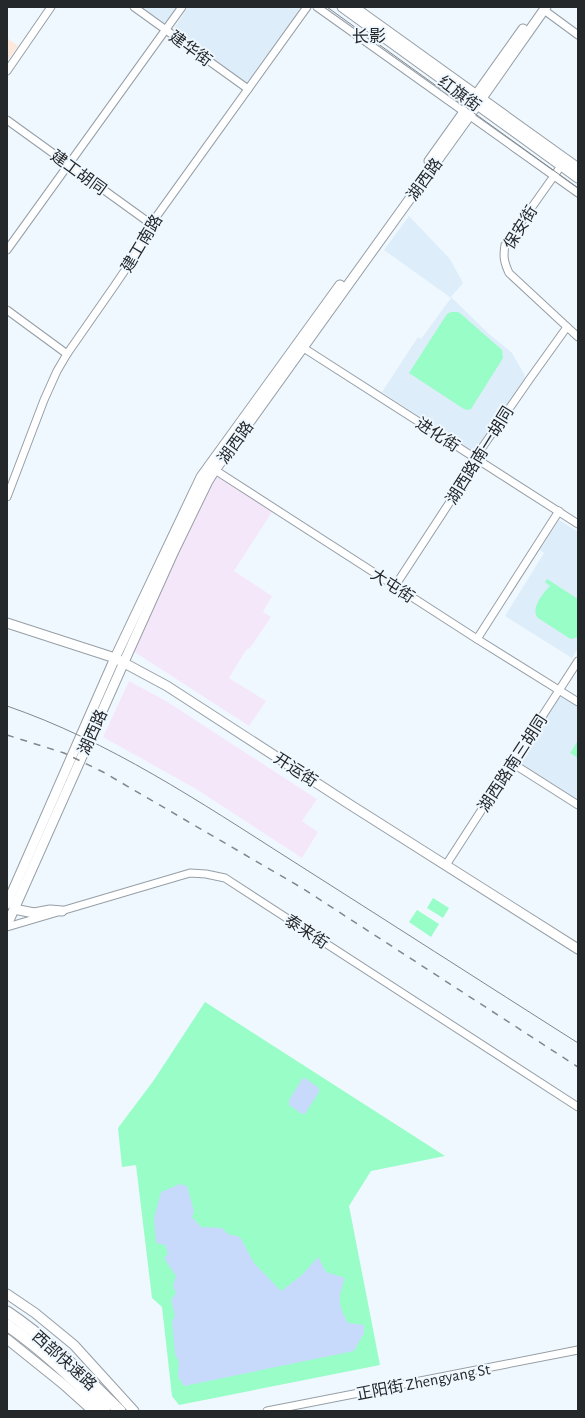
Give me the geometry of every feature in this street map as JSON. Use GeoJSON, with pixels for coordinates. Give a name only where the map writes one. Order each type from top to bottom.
{"type":"FeatureCollection","features":[{"type":"Feature","properties":{"kind":"highway","name":"西部快速路"},"geometry":{"type":"LineString","coordinates":[[7,1312],[64,1357],[120,1411]]}},
{"type":"Feature","properties":{"kind":"highway","name":"西部快速路"},"geometry":{"type":"LineString","coordinates":[[7,1325],[55,1362],[105,1411]]}},
{"type":"Feature","properties":{"kind":"main road","name":"红旗街"},"geometry":{"type":"LineString","coordinates":[[342,7],[578,168]]}},
{"type":"Feature","properties":{"kind":"main road","name":"红旗街"},"geometry":{"type":"LineString","coordinates":[[354,7],[578,178]]}},
{"type":"Feature","properties":{"kind":"main road","name":"湖西路"},"geometry":{"type":"LineString","coordinates":[[9,907],[124,662],[211,468],[543,8]]}},
{"type":"Feature","properties":{"kind":"main road","name":"湖西路"},"geometry":{"type":"LineString","coordinates":[[7,926],[9,907],[115,658],[201,477],[211,468]]}},
{"type":"Feature","properties":{"kind":"main road","name":"开运街"},"geometry":{"type":"LineString","coordinates":[[7,623],[115,658],[167,686],[576,947],[578,952]]}},
{"type":"Feature","properties":{"kind":"main road"},"geometry":{"type":"LineString","coordinates":[[9,907],[34,913],[50,910],[62,911]]}},
{"type":"Feature","properties":{"kind":"main road"},"geometry":{"type":"LineString","coordinates":[[7,1294],[35,1313],[74,1345],[134,1411]]}},
{"type":"Feature","properties":{"kind":"main road"},"geometry":{"type":"LineString","coordinates":[[7,1339],[63,1384],[93,1411]]}},
{"type":"Feature","properties":{"kind":"street"},"geometry":{"type":"LineString","coordinates":[[7,71],[51,7]]}},
{"type":"Feature","properties":{"kind":"street","name":"建华街"},"geometry":{"type":"LineString","coordinates":[[134,7],[248,89]]}},
{"type":"Feature","properties":{"kind":"street"},"geometry":{"type":"LineString","coordinates":[[7,250],[182,7]]}},
{"type":"Feature","properties":{"kind":"street","name":"建工南路"},"geometry":{"type":"LineString","coordinates":[[7,497],[44,400],[67,354],[134,257],[151,224],[307,7]]}},
{"type":"Feature","properties":{"kind":"street"},"geometry":{"type":"LineString","coordinates":[[317,7],[578,193]]}},
{"type":"Feature","properties":{"kind":"street"},"geometry":{"type":"LineString","coordinates":[[543,8],[578,35]]}},
{"type":"Feature","properties":{"kind":"street","name":"建工胡同"},"geometry":{"type":"LineString","coordinates":[[7,120],[151,224]]}},
{"type":"Feature","properties":{"kind":"street","name":"保安街"},"geometry":{"type":"LineString","coordinates":[[561,166],[505,245],[503,255],[504,263],[509,272],[578,337]]}},
{"type":"Feature","properties":{"kind":"street"},"geometry":{"type":"LineString","coordinates":[[7,310],[67,354]]}},
{"type":"Feature","properties":{"kind":"street","name":"湖西路南一胡同"},"geometry":{"type":"LineString","coordinates":[[395,586],[476,462],[477,455],[567,327]]}},
{"type":"Feature","properties":{"kind":"street","name":"进化街"},"geometry":{"type":"LineString","coordinates":[[300,345],[578,524]]}},
{"type":"Feature","properties":{"kind":"street","name":"大屯街"},"geometry":{"type":"LineString","coordinates":[[211,468],[578,702]]}},
{"type":"Feature","properties":{"kind":"street"},"geometry":{"type":"LineString","coordinates":[[477,639],[558,512]]}},
{"type":"Feature","properties":{"kind":"street","name":"湖西路南三胡同"},"geometry":{"type":"LineString","coordinates":[[446,865],[578,661]]}},
{"type":"Feature","properties":{"kind":"street"},"geometry":{"type":"LineString","coordinates":[[512,763],[578,805]]}},
{"type":"Feature","properties":{"kind":"street","name":"泰来街"},"geometry":{"type":"LineString","coordinates":[[7,926],[190,873],[206,874],[225,878],[578,1107]]}},
{"type":"Feature","properties":{"kind":"street","name":"正阳街 Zhengyang St"},"geometry":{"type":"LineString","coordinates":[[267,1411],[578,1350]]}},
{"type":"Feature","properties":{"kind":"shaded area"},"geometry":{"type":"Polygon","coordinates":[[[142,7],[178,7],[166,24],[142,7]]]}},
{"type":"Feature","properties":{"kind":"shaded area"},"geometry":{"type":"Polygon","coordinates":[[[188,7],[303,7],[247,85],[173,30],[188,7]]]}},
{"type":"Feature","properties":{"kind":"shaded area"},"geometry":{"type":"Polygon","coordinates":[[[7,38],[18,46],[7,61],[7,38]]]}},
{"type":"Feature","properties":{"kind":"shaded area"},"geometry":{"type":"Polygon","coordinates":[[[409,216],[450,259],[463,283],[451,297],[489,334],[512,353],[524,374],[525,378],[474,452],[382,392],[418,337],[421,339],[451,298],[384,250],[409,216]]]}},
{"type":"Feature","properties":{"kind":"shaded area"},"geometry":{"type":"Polygon","coordinates":[[[215,478],[219,478],[272,512],[234,571],[272,596],[263,612],[271,617],[250,648],[246,650],[229,678],[266,701],[249,726],[133,651],[191,525],[215,478]]]}},
{"type":"Feature","properties":{"kind":"shaded area"},"geometry":{"type":"Polygon","coordinates":[[[559,520],[578,532],[578,648],[572,658],[505,616],[544,553],[540,550],[559,520]]]}},
{"type":"Feature","properties":{"kind":"shaded area"},"geometry":{"type":"Polygon","coordinates":[[[129,681],[166,701],[317,799],[302,821],[318,832],[302,858],[196,789],[103,737],[129,681]]]}},
{"type":"Feature","properties":{"kind":"shaded area"},"geometry":{"type":"Polygon","coordinates":[[[560,695],[578,706],[578,801],[519,762],[560,695]]]}},
{"type":"Feature","properties":{"kind":"green space"},"geometry":{"type":"Polygon","coordinates":[[[451,312],[458,312],[461,314],[502,350],[503,358],[471,409],[468,410],[464,409],[409,373],[447,314],[451,312]]]}},
{"type":"Feature","properties":{"kind":"green space"},"geometry":{"type":"Polygon","coordinates":[[[547,579],[578,599],[578,637],[572,639],[569,638],[538,618],[536,614],[536,606],[538,601],[550,586],[545,582],[547,579]]]}},
{"type":"Feature","properties":{"kind":"green space"},"geometry":{"type":"Polygon","coordinates":[[[577,742],[578,743],[578,758],[570,753],[577,742]]]}},
{"type":"Feature","properties":{"kind":"green space"},"geometry":{"type":"Polygon","coordinates":[[[433,898],[449,908],[443,918],[427,908],[433,898]]]}},
{"type":"Feature","properties":{"kind":"green space"},"geometry":{"type":"Polygon","coordinates":[[[417,910],[439,924],[431,937],[409,922],[417,910]]]}},
{"type":"Feature","properties":{"kind":"green space"},"geometry":{"type":"Polygon","coordinates":[[[205,1002],[445,1156],[371,1171],[349,1206],[380,1365],[179,1405],[172,1396],[162,1307],[152,1298],[136,1165],[122,1167],[118,1128],[154,1080],[205,1002]]]}},
{"type":"Feature","properties":{"kind":"water"},"geometry":{"type":"Polygon","coordinates":[[[305,1078],[319,1088],[319,1092],[305,1114],[302,1114],[289,1105],[289,1100],[302,1079],[305,1078]]]}},
{"type":"Feature","properties":{"kind":"water"},"geometry":{"type":"Polygon","coordinates":[[[180,1184],[187,1186],[194,1211],[192,1217],[201,1227],[222,1228],[228,1234],[240,1237],[254,1263],[281,1291],[302,1275],[318,1257],[326,1272],[345,1278],[340,1296],[340,1306],[348,1323],[364,1325],[364,1333],[354,1351],[184,1386],[178,1377],[179,1362],[175,1354],[172,1321],[175,1316],[171,1300],[176,1293],[173,1286],[176,1276],[164,1258],[168,1254],[165,1245],[156,1243],[154,1218],[161,1192],[180,1184]]]}},
{"type":"Feature","properties":{"kind":"tram line"},"geometry":{"type":"LineString","coordinates":[[327,7],[578,188]]}},
{"type":"Feature","properties":{"kind":"tram line"},"geometry":{"type":"LineString","coordinates":[[7,706],[45,720],[82,737],[153,774],[223,816],[578,1043]]}},
{"type":"Feature","properties":{"kind":"railway"},"geometry":{"type":"LineString","coordinates":[[7,735],[64,753],[103,772],[302,888],[578,1067]]}},
{"type":"Feature","properties":{"kind":"district","name":"长影"},"geometry":{"type":"Point","coordinates":[369,36]}}]}
